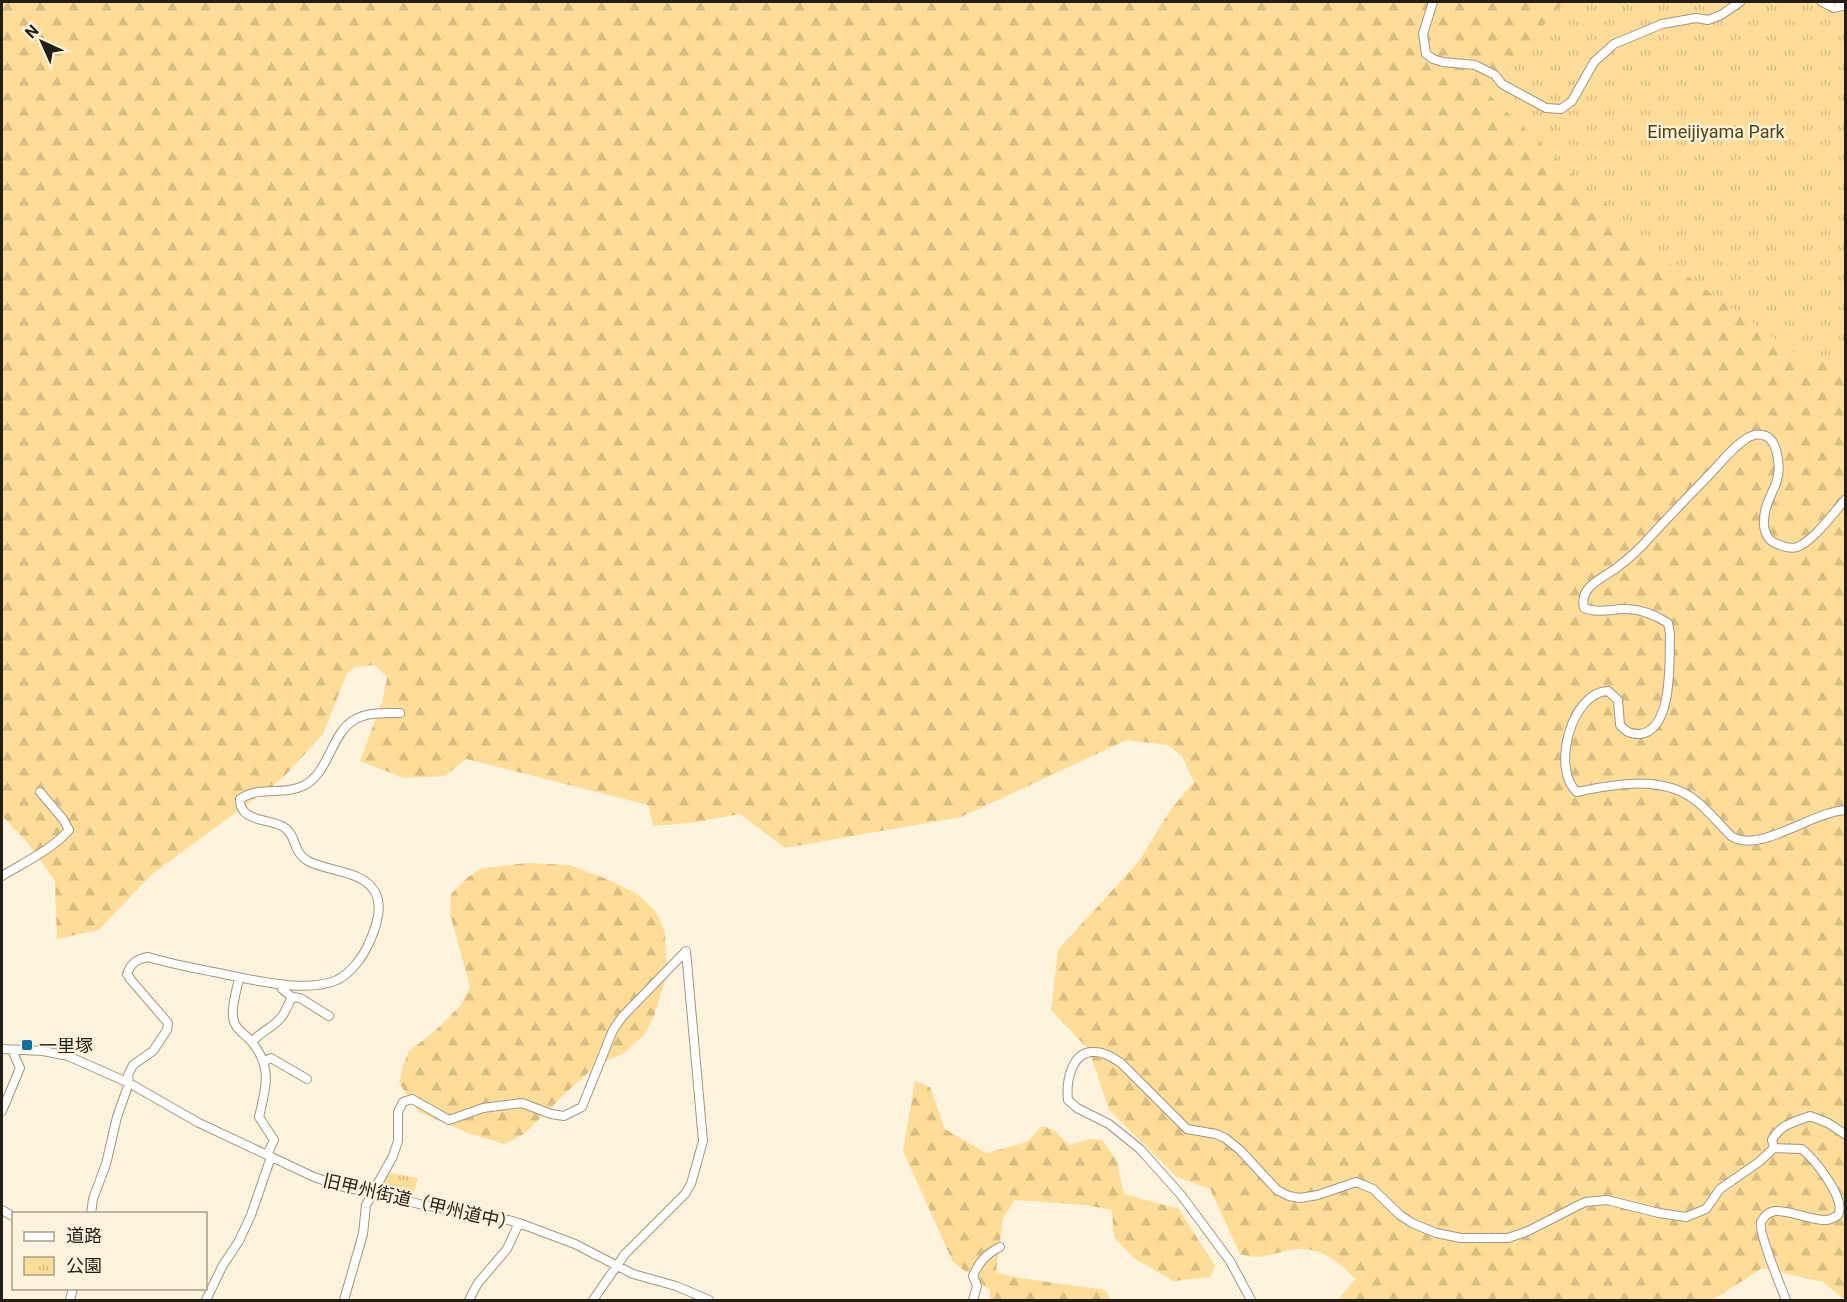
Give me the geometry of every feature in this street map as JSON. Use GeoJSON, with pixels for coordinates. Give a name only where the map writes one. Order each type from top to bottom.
{"type":"FeatureCollection","features":[{"type":"Feature","properties":{"kind":"street"},"geometry":{"type":"LineString","coordinates":[[1432,2],[1423,34],[1426,54],[1443,62],[1475,65],[1495,75],[1502,84],[1546,108],[1561,109],[1572,101],[1594,62],[1614,44],[1662,24],[1696,18],[1708,20],[1721,15],[1740,2]]}},
{"type":"Feature","properties":{"kind":"street"},"geometry":{"type":"LineString","coordinates":[[1822,2],[1834,8],[1845,5]]}},
{"type":"Feature","properties":{"kind":"street"},"geometry":{"type":"LineString","coordinates":[[1845,499],[1818,531],[1795,548],[1771,542],[1765,531],[1764,519],[1779,479],[1780,462],[1774,443],[1765,435],[1757,434],[1749,437],[1729,454],[1644,544],[1616,568],[1594,582],[1585,593],[1582,602],[1584,608],[1599,611],[1626,609],[1653,614],[1668,623],[1670,634],[1666,701],[1662,714],[1652,728],[1646,733],[1635,734],[1627,732],[1620,725],[1618,700],[1608,691],[1600,691],[1593,695],[1573,720],[1568,736],[1566,774],[1573,789],[1577,792],[1605,785],[1636,783],[1678,791],[1695,800],[1738,841],[1764,839],[1814,818],[1845,810]]}},
{"type":"Feature","properties":{"kind":"street"},"geometry":{"type":"LineString","coordinates":[[91,1212],[93,1199],[106,1164],[117,1117],[129,1083],[128,1075],[133,1065],[153,1051],[167,1030],[168,1023],[127,974],[138,958],[148,957],[239,978],[305,985],[338,980],[348,973],[367,947],[376,929],[378,896],[366,882],[307,861],[296,850],[291,834],[285,828],[247,815],[239,806],[240,799],[250,792],[288,791],[304,786],[321,770],[342,732],[354,721],[377,714],[400,712]]}},
{"type":"Feature","properties":{"kind":"street"},"geometry":{"type":"LineString","coordinates":[[2,876],[42,852],[69,830],[63,819],[40,792]]}},
{"type":"Feature","properties":{"kind":"street"},"geometry":{"type":"LineString","coordinates":[[344,1300],[363,1234],[366,1205],[393,1156],[398,1141],[398,1112],[403,1102],[412,1099],[448,1120],[483,1108],[522,1102],[552,1114],[564,1116],[582,1107],[617,1023],[686,951],[703,1141],[691,1184],[685,1194],[616,1265],[593,1300]]}},
{"type":"Feature","properties":{"kind":"street"},"geometry":{"type":"LineString","coordinates":[[206,1300],[251,1215],[274,1140],[259,1116],[267,1084],[263,1062],[252,1042],[235,1024],[234,1011],[239,978]]}},
{"type":"Feature","properties":{"kind":"street"},"geometry":{"type":"LineString","coordinates":[[281,984],[282,989],[292,997],[300,998],[328,1016]]}},
{"type":"Feature","properties":{"kind":"street"},"geometry":{"type":"LineString","coordinates":[[252,1042],[259,1033],[269,1028],[282,1016],[292,997]]}},
{"type":"Feature","properties":{"kind":"street","name":"旧甲州街道（甲州道中）"},"geometry":{"type":"LineString","coordinates":[[2,1049],[43,1051],[68,1056],[129,1083],[199,1123],[314,1177],[347,1188],[519,1223],[575,1244],[633,1274],[676,1286],[709,1300]]}},
{"type":"Feature","properties":{"kind":"street"},"geometry":{"type":"LineString","coordinates":[[2,1111],[20,1068],[12,1050]]}},
{"type":"Feature","properties":{"kind":"street"},"geometry":{"type":"LineString","coordinates":[[1251,1300],[1230,1261],[1140,1149],[1109,1124],[1077,1108],[1068,1100],[1066,1089],[1071,1070],[1073,1064],[1082,1056],[1096,1052],[1121,1063],[1187,1129],[1216,1134],[1225,1138],[1240,1150],[1276,1190],[1300,1198],[1318,1195],[1356,1182],[1365,1184],[1412,1223],[1436,1233],[1461,1238],[1508,1238],[1528,1231],[1584,1202],[1607,1200],[1686,1217],[1706,1209],[1720,1189],[1759,1162],[1774,1148],[1802,1149],[1829,1176],[1844,1202],[1842,1211],[1837,1216],[1826,1220],[1778,1211],[1766,1215],[1762,1221],[1761,1227],[1767,1248],[1786,1300]]}},
{"type":"Feature","properties":{"kind":"street"},"geometry":{"type":"LineString","coordinates":[[263,1062],[271,1058],[307,1079]]}},
{"type":"Feature","properties":{"kind":"street"},"geometry":{"type":"LineString","coordinates":[[1774,1148],[1772,1140],[1777,1131],[1783,1126],[1810,1116],[1828,1123],[1845,1135]]}},
{"type":"Feature","properties":{"kind":"street"},"geometry":{"type":"LineString","coordinates":[[469,1300],[478,1283],[507,1249],[519,1223]]}},
{"type":"Feature","properties":{"kind":"street"},"geometry":{"type":"LineString","coordinates":[[973,1300],[977,1286],[973,1276],[978,1264],[989,1253],[1000,1247]]}},
{"type":"Feature","properties":{"kind":"green space"},"geometry":{"type":"Polygon","coordinates":[[[2,2],[1845,2],[1845,1300],[1823,1282],[1762,1268],[1713,1300],[1338,1300],[1355,1279],[1337,1262],[1323,1254],[1308,1249],[1299,1249],[1257,1257],[1240,1254],[1210,1189],[1177,1177],[1109,1110],[1089,1050],[1051,1010],[1058,950],[1139,861],[1171,809],[1194,782],[1182,756],[1168,745],[1127,740],[961,817],[785,848],[740,814],[691,823],[653,826],[648,805],[466,759],[445,776],[404,778],[360,761],[383,699],[387,677],[374,665],[355,667],[347,673],[323,734],[283,778],[152,874],[99,930],[57,939],[55,881],[28,843],[2,816],[2,2]]]}},
{"type":"Feature","properties":{"kind":"green space","name":"Eimeijiyama Park"},"geometry":{"type":"Polygon","coordinates":[[[1563,2],[1845,2],[1845,361],[1803,359],[1659,256],[1487,93],[1563,2]]]}},
{"type":"Feature","properties":{"kind":"green space"},"geometry":{"type":"Polygon","coordinates":[[[527,863],[569,865],[607,879],[639,895],[656,912],[665,933],[667,974],[654,1016],[645,1034],[623,1054],[598,1064],[524,1134],[505,1144],[468,1133],[419,1112],[399,1083],[409,1051],[436,1030],[460,1006],[470,987],[450,914],[451,894],[468,877],[483,868],[527,863]]]}},
{"type":"Feature","properties":{"kind":"green space"},"geometry":{"type":"Polygon","coordinates":[[[915,1081],[930,1087],[945,1129],[986,1153],[1027,1142],[1042,1126],[1054,1130],[1069,1145],[1090,1139],[1102,1140],[1117,1161],[1124,1194],[1179,1209],[1215,1266],[1210,1277],[1174,1281],[1135,1259],[1114,1237],[1112,1210],[1085,1205],[1015,1200],[1003,1218],[996,1272],[1013,1277],[1106,1290],[1110,1300],[990,1300],[990,1290],[953,1262],[903,1151],[915,1081]]]}},
{"type":"Feature","properties":{"kind":"green space"},"geometry":{"type":"Polygon","coordinates":[[[386,1172],[418,1178],[412,1199],[377,1190],[386,1172]]]}},
{"type":"Feature","properties":{"kind":"place","name":"一里塚"},"geometry":{"type":"Point","coordinates":[27,1045]}}]}
